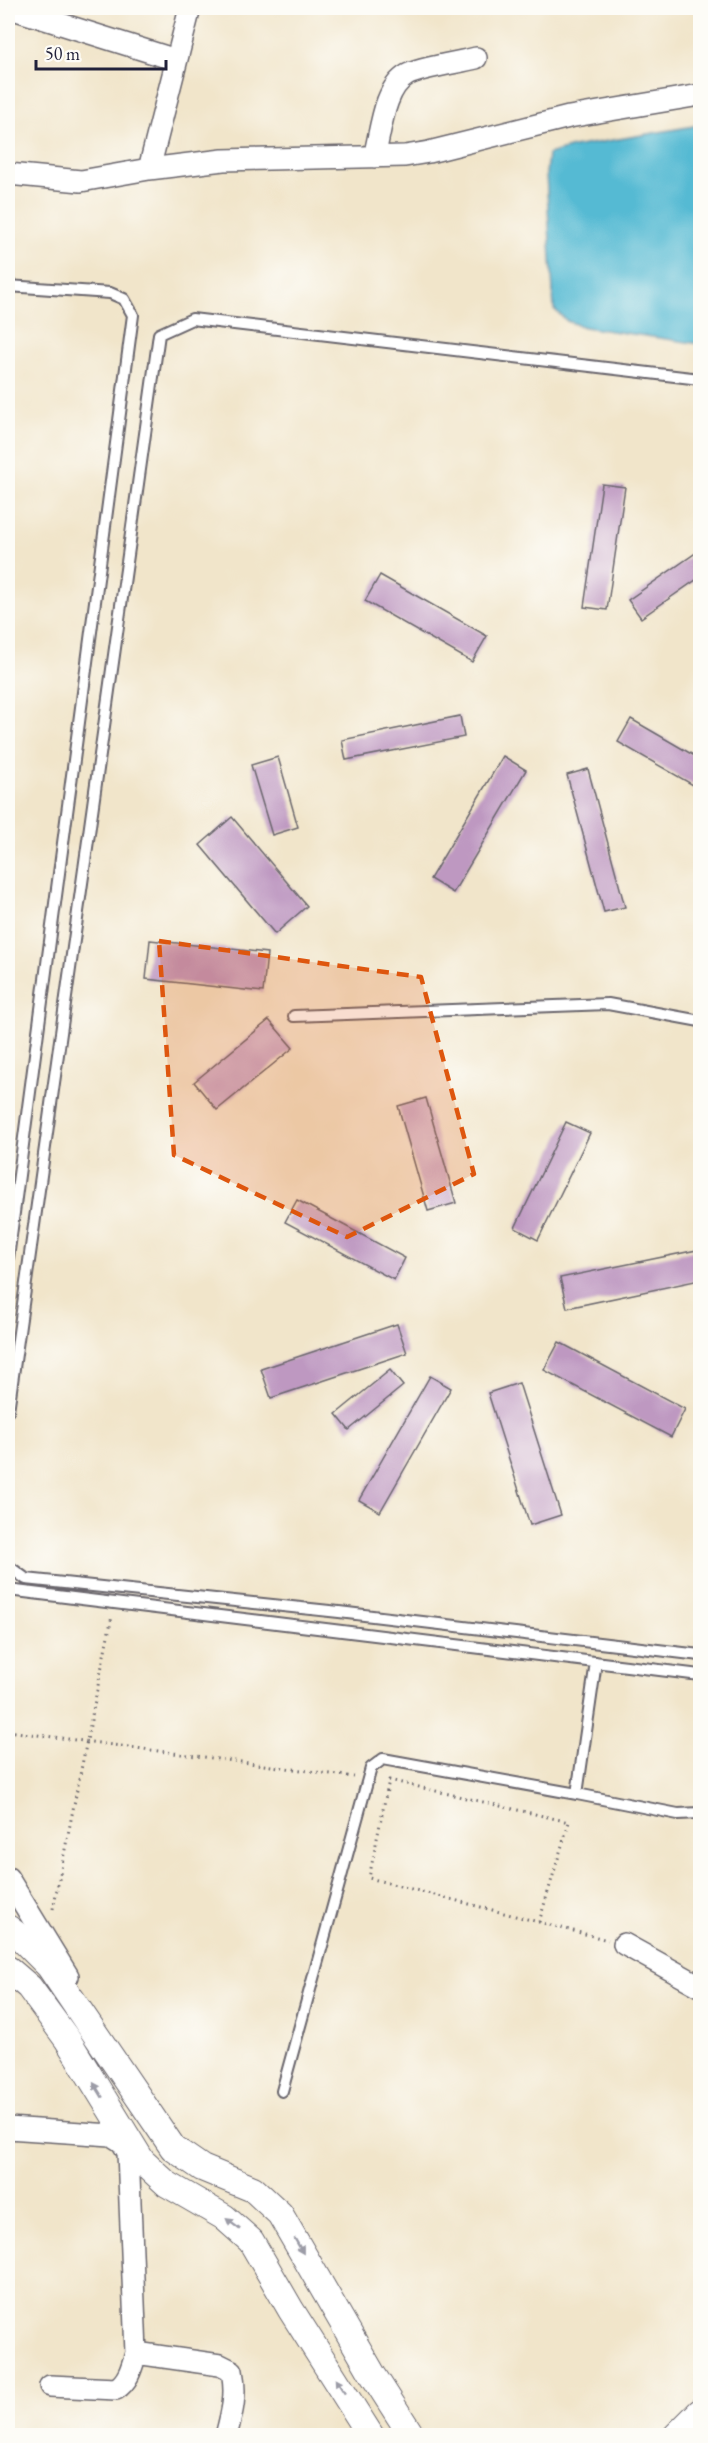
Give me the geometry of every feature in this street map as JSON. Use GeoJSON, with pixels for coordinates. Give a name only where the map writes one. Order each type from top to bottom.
{"type":"FeatureCollection","features":[{"type":"Feature","properties":{"kind":"street"},"geometry":{"type":"LineString","coordinates":[[10,8],[177,60]]}},
{"type":"Feature","properties":{"kind":"street"},"geometry":{"type":"LineString","coordinates":[[149,169],[190,8]]}},
{"type":"Feature","properties":{"kind":"street"},"geometry":{"type":"LineString","coordinates":[[374,156],[388,100],[397,85],[408,74],[476,58]]}},
{"type":"Feature","properties":{"kind":"street"},"geometry":{"type":"LineString","coordinates":[[8,174],[81,181],[149,169],[267,157],[374,156],[429,152],[569,117],[700,95]]}},
{"type":"Feature","properties":{"kind":"street"},"geometry":{"type":"LineString","coordinates":[[8,1878],[78,1993],[185,2147],[191,2161]]}},
{"type":"Feature","properties":{"kind":"street"},"geometry":{"type":"LineString","coordinates":[[8,1928],[49,1966],[173,2148],[202,2168],[253,2189],[280,2214],[373,2375],[412,2436]]}},
{"type":"Feature","properties":{"kind":"street"},"geometry":{"type":"LineString","coordinates":[[624,1944],[700,1986]]}},
{"type":"Feature","properties":{"kind":"street"},"geometry":{"type":"LineString","coordinates":[[8,1969],[29,1986],[67,2039],[142,2162],[167,2184],[224,2217],[251,2241],[291,2310],[371,2436]]}},
{"type":"Feature","properties":{"kind":"street"},"geometry":{"type":"LineString","coordinates":[[8,2128],[111,2135],[122,2142],[128,2152],[136,2353],[128,2378],[116,2389],[50,2386]]}},
{"type":"Feature","properties":{"kind":"street"},"geometry":{"type":"LineString","coordinates":[[136,2353],[220,2365],[232,2371],[235,2388],[234,2404],[226,2436]]}},
{"type":"Feature","properties":{"kind":"street"},"geometry":{"type":"LineString","coordinates":[[676,2436],[700,2412]]}},
{"type":"Feature","properties":{"kind":"lane"},"geometry":{"type":"LineString","coordinates":[[8,286],[110,293],[124,299],[133,315],[8,1258]]}},
{"type":"Feature","properties":{"kind":"lane"},"geometry":{"type":"LineString","coordinates":[[8,1411],[159,333],[192,319],[700,379]]}},
{"type":"Feature","properties":{"kind":"lane"},"geometry":{"type":"LineString","coordinates":[[294,1016],[608,1004],[700,1021]]}},
{"type":"Feature","properties":{"kind":"lane"},"geometry":{"type":"LineString","coordinates":[[8,1566],[26,1579],[339,1612],[700,1655]]}},
{"type":"Feature","properties":{"kind":"lane"},"geometry":{"type":"LineString","coordinates":[[8,1590],[700,1674]]}},
{"type":"Feature","properties":{"kind":"lane"},"geometry":{"type":"LineString","coordinates":[[577,1794],[596,1662]]}},
{"type":"Feature","properties":{"kind":"lane"},"geometry":{"type":"LineString","coordinates":[[282,2091],[371,1768],[383,1759],[678,1814],[700,1813]]}},
{"type":"Feature","properties":{"kind":"path"},"geometry":{"type":"LineString","coordinates":[[53,1909],[85,1742],[115,1603]]}},
{"type":"Feature","properties":{"kind":"path"},"geometry":{"type":"LineString","coordinates":[[8,1629],[12,1609]]}},
{"type":"Feature","properties":{"kind":"path"},"geometry":{"type":"LineString","coordinates":[[8,1731],[368,1779]]}},
{"type":"Feature","properties":{"kind":"path"},"geometry":{"type":"LineString","coordinates":[[539,1922],[569,1822],[388,1780],[369,1878],[539,1922],[624,1944]]}},
{"type":"Feature","properties":{"kind":"highlighted area"},"geometry":{"type":"Polygon","coordinates":[[[159,941],[421,977],[474,1174],[347,1237],[174,1155],[159,941]]]}},
{"type":"Feature","properties":{"kind":"water"},"geometry":{"type":"Polygon","coordinates":[[[700,125],[700,344],[584,327],[567,321],[554,309],[546,174],[548,154],[573,147],[700,125]]]}},
{"type":"Feature","properties":{"kind":"building"},"geometry":{"type":"Polygon","coordinates":[[[602,484],[625,487],[607,610],[584,607],[602,484]]]}},
{"type":"Feature","properties":{"kind":"building"},"geometry":{"type":"Polygon","coordinates":[[[700,550],[700,577],[641,618],[628,600],[700,550]]]}},
{"type":"Feature","properties":{"kind":"building"},"geometry":{"type":"Polygon","coordinates":[[[380,575],[487,636],[472,662],[365,601],[380,575]]]}},
{"type":"Feature","properties":{"kind":"building"},"geometry":{"type":"Polygon","coordinates":[[[460,716],[464,737],[346,760],[342,740],[460,716]]]}},
{"type":"Feature","properties":{"kind":"building"},"geometry":{"type":"Polygon","coordinates":[[[631,719],[700,759],[700,789],[618,742],[631,719]]]}},
{"type":"Feature","properties":{"kind":"building"},"geometry":{"type":"Polygon","coordinates":[[[503,756],[526,770],[453,893],[430,879],[503,756]]]}},
{"type":"Feature","properties":{"kind":"building"},"geometry":{"type":"Polygon","coordinates":[[[278,757],[298,827],[272,835],[251,765],[278,757]]]}},
{"type":"Feature","properties":{"kind":"building"},"geometry":{"type":"Polygon","coordinates":[[[588,769],[625,907],[604,912],[567,775],[588,769]]]}},
{"type":"Feature","properties":{"kind":"building"},"geometry":{"type":"Polygon","coordinates":[[[232,817],[307,906],[275,934],[200,845],[232,817]]]}},
{"type":"Feature","properties":{"kind":"building"},"geometry":{"type":"Polygon","coordinates":[[[150,940],[267,953],[263,992],[146,979],[150,940]]]}},
{"type":"Feature","properties":{"kind":"building"},"geometry":{"type":"Polygon","coordinates":[[[269,1020],[293,1048],[217,1110],[194,1082],[269,1020]]]}},
{"type":"Feature","properties":{"kind":"building"},"geometry":{"type":"Polygon","coordinates":[[[426,1098],[456,1203],[428,1211],[398,1106],[426,1098]]]}},
{"type":"Feature","properties":{"kind":"building"},"geometry":{"type":"Polygon","coordinates":[[[566,1122],[590,1133],[538,1240],[515,1228],[566,1122]]]}},
{"type":"Feature","properties":{"kind":"building"},"geometry":{"type":"Polygon","coordinates":[[[297,1200],[405,1258],[394,1280],[285,1222],[297,1200]]]}},
{"type":"Feature","properties":{"kind":"building"},"geometry":{"type":"Polygon","coordinates":[[[697,1250],[700,1280],[567,1308],[560,1278],[697,1250]]]}},
{"type":"Feature","properties":{"kind":"building"},"geometry":{"type":"Polygon","coordinates":[[[397,1324],[407,1353],[271,1398],[261,1369],[397,1324]]]}},
{"type":"Feature","properties":{"kind":"building"},"geometry":{"type":"Polygon","coordinates":[[[559,1342],[685,1409],[671,1437],[544,1370],[559,1342]]]}},
{"type":"Feature","properties":{"kind":"building"},"geometry":{"type":"Polygon","coordinates":[[[390,1370],[403,1386],[349,1430],[336,1414],[390,1370]]]}},
{"type":"Feature","properties":{"kind":"building"},"geometry":{"type":"Polygon","coordinates":[[[430,1376],[451,1388],[380,1512],[359,1500],[430,1376]]]}},
{"type":"Feature","properties":{"kind":"building"},"geometry":{"type":"Polygon","coordinates":[[[519,1383],[561,1515],[530,1525],[488,1393],[519,1383]]]}}]}
